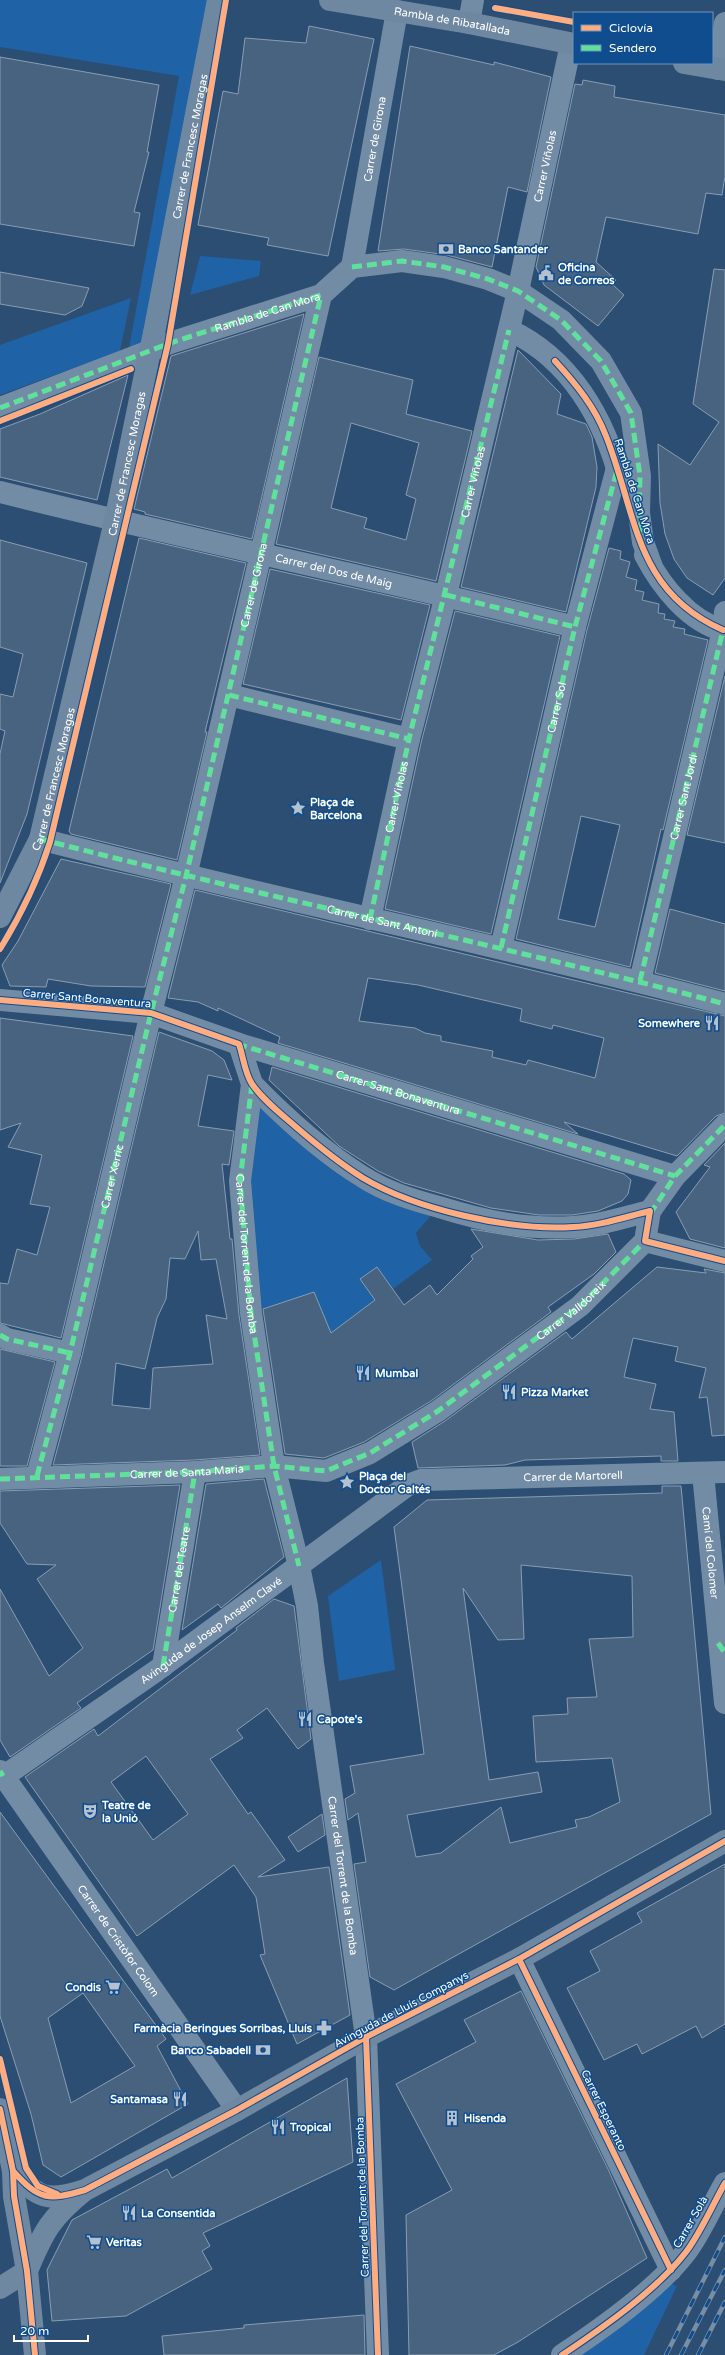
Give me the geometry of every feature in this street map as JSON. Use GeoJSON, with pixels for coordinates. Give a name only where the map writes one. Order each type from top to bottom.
{"type":"FeatureCollection","features":[{"type":"Feature","properties":{"kind":"street","name":"Carrer de Francesc Moragas"},"geometry":{"type":"LineString","coordinates":[[0,917],[40,839],[116,521],[154,334],[218,0]]}},
{"type":"Feature","properties":{"kind":"street","name":"Rambla de Ribatallada"},"geometry":{"type":"LineString","coordinates":[[330,0],[469,23],[572,44]]}},
{"type":"Feature","properties":{"kind":"street"},"geometry":{"type":"LineString","coordinates":[[469,23],[473,0]]}},
{"type":"Feature","properties":{"kind":"street","name":"Carrer de Girona"},"geometry":{"type":"LineString","coordinates":[[352,266],[397,11]]}},
{"type":"Feature","properties":{"kind":"street"},"geometry":{"type":"LineString","coordinates":[[690,64],[722,69],[725,24]]}},
{"type":"Feature","properties":{"kind":"street","name":"Carrer Viñolas"},"geometry":{"type":"LineString","coordinates":[[370,919],[409,739],[446,595],[509,330],[572,44]]}},
{"type":"Feature","properties":{"kind":"street","name":"Rambla de Can Mora"},"geometry":{"type":"LineString","coordinates":[[0,408],[173,342],[321,295],[352,266],[402,261],[444,267],[488,279],[518,291],[561,320],[601,360],[631,413],[640,476],[638,512],[643,542],[652,567]]}},
{"type":"Feature","properties":{"kind":"street","name":"Carrer de Girona"},"geometry":{"type":"LineString","coordinates":[[186,876],[321,295]]}},
{"type":"Feature","properties":{"kind":"street","name":"Rambla de Can Mora"},"geometry":{"type":"LineString","coordinates":[[509,330],[529,339],[555,361],[587,398],[606,434],[635,531],[652,567],[663,585],[678,601],[708,624],[724,624]]}},
{"type":"Feature","properties":{"kind":"street","name":"Carrer Sol"},"geometry":{"type":"LineString","coordinates":[[501,948],[575,627],[617,468]]}},
{"type":"Feature","properties":{"kind":"street","name":"Carrer del Dos de Maig"},"geometry":{"type":"LineString","coordinates":[[0,492],[116,521],[446,595],[575,627]]}},
{"type":"Feature","properties":{"kind":"street","name":"Carrer Sant Jordi"},"geometry":{"type":"LineString","coordinates":[[640,982],[724,624]]}},
{"type":"Feature","properties":{"kind":"street"},"geometry":{"type":"LineString","coordinates":[[229,695],[409,739]]}},
{"type":"Feature","properties":{"kind":"street","name":"Carrer de Sant Antoni"},"geometry":{"type":"LineString","coordinates":[[40,839],[186,876],[501,948],[725,1004]]}},
{"type":"Feature","properties":{"kind":"street","name":"Carrer Xerric"},"geometry":{"type":"LineString","coordinates":[[37,1476],[70,1353],[151,1013],[186,876]]}},
{"type":"Feature","properties":{"kind":"street","name":"Carrer Sant Bonaventura"},"geometry":{"type":"LineString","coordinates":[[0,1000],[151,1013],[238,1044],[675,1176]]}},
{"type":"Feature","properties":{"kind":"street","name":"Carrer del Torrent de la Bomba"},"geometry":{"type":"LineString","coordinates":[[238,1044],[252,1084],[240,1181],[251,1313],[274,1466],[299,1566],[306,1606],[366,2037],[378,2355]]}},
{"type":"Feature","properties":{"kind":"street"},"geometry":{"type":"LineString","coordinates":[[252,1084],[281,1114],[320,1148],[364,1178],[409,1199],[476,1219],[504,1224],[545,1227],[588,1225],[650,1211]]}},
{"type":"Feature","properties":{"kind":"street"},"geometry":{"type":"LineString","coordinates":[[725,1125],[675,1176],[650,1211],[645,1241],[725,1260]]}},
{"type":"Feature","properties":{"kind":"street","name":"Carrer Valldoreix"},"geometry":{"type":"LineString","coordinates":[[370,1453],[438,1411],[580,1306],[645,1241]]}},
{"type":"Feature","properties":{"kind":"street"},"geometry":{"type":"LineString","coordinates":[[0,1335],[7,1339],[70,1353]]}},
{"type":"Feature","properties":{"kind":"street","name":"Carrer de Santa Maria"},"geometry":{"type":"LineString","coordinates":[[0,1478],[195,1472],[274,1466],[326,1471],[370,1453]]}},
{"type":"Feature","properties":{"kind":"street","name":"Carrer del Teatre"},"geometry":{"type":"LineString","coordinates":[[163,1666],[195,1472]]}},
{"type":"Feature","properties":{"kind":"street","name":"Carrer de Martorell"},"geometry":{"type":"LineString","coordinates":[[421,1480],[725,1472]]}},
{"type":"Feature","properties":{"kind":"street","name":"Camí del Colomer"},"geometry":{"type":"LineString","coordinates":[[703,1473],[721,1648],[725,1703]]}},
{"type":"Feature","properties":{"kind":"street","name":"Avinguda de Josep Anselm Clavé"},"geometry":{"type":"LineString","coordinates":[[1,1776],[163,1666],[408,1485],[421,1480]]}},
{"type":"Feature","properties":{"kind":"street","name":"Carrer de Cristòfor Colom"},"geometry":{"type":"LineString","coordinates":[[1,1776],[237,2110]]}},
{"type":"Feature","properties":{"kind":"street","name":"Avinguda de Lluís Companys"},"geometry":{"type":"LineString","coordinates":[[27,2271],[47,2227],[64,2206],[85,2190],[237,2110],[366,2037],[519,1959],[725,1842]]}},
{"type":"Feature","properties":{"kind":"street","name":"Carrer Esperanto"},"geometry":{"type":"LineString","coordinates":[[519,1959],[671,2270]]}},
{"type":"Feature","properties":{"kind":"street"},"geometry":{"type":"LineString","coordinates":[[0,2109],[7,2183],[27,2271],[35,2355]]}},
{"type":"Feature","properties":{"kind":"street"},"geometry":{"type":"LineString","coordinates":[[7,2183],[25,2184],[42,2196],[60,2198],[85,2190]]}},
{"type":"Feature","properties":{"kind":"street","name":"Carrer Solà"},"geometry":{"type":"LineString","coordinates":[[562,2355],[647,2292],[671,2270],[687,2251],[725,2183]]}},
{"type":"Feature","properties":{"kind":"street"},"geometry":{"type":"LineString","coordinates":[[0,2288],[27,2271]]}},
{"type":"Feature","properties":{"kind":"shaded area"},"geometry":{"type":"Polygon","coordinates":[[[0,0],[218,0],[153,339],[129,348],[179,76],[0,47],[0,0]]]}},
{"type":"Feature","properties":{"kind":"shaded area"},"geometry":{"type":"Polygon","coordinates":[[[200,256],[261,261],[259,276],[190,295],[200,256]]]}},
{"type":"Feature","properties":{"kind":"shaded area"},"geometry":{"type":"Polygon","coordinates":[[[131,298],[120,351],[0,395],[0,345],[131,298]]]}},
{"type":"Feature","properties":{"kind":"shaded area"},"geometry":{"type":"Polygon","coordinates":[[[252,1099],[320,1148],[438,1207],[416,1233],[420,1246],[432,1260],[393,1289],[377,1267],[376,1301],[333,1340],[314,1292],[251,1313],[240,1181],[252,1099]]]}},
{"type":"Feature","properties":{"kind":"shaded area"},"geometry":{"type":"Polygon","coordinates":[[[381,1560],[395,1670],[339,1681],[328,1596],[381,1560]]]}},
{"type":"Feature","properties":{"kind":"shaded area"},"geometry":{"type":"Polygon","coordinates":[[[660,2279],[677,2286],[644,2355],[562,2355],[660,2279]]]}},
{"type":"Feature","properties":{"kind":"building"},"geometry":{"type":"Polygon","coordinates":[[[309,26],[374,39],[328,256],[267,245],[269,238],[198,225],[223,91],[238,94],[245,38],[306,43],[309,26]]]}},
{"type":"Feature","properties":{"kind":"building"},"geometry":{"type":"Polygon","coordinates":[[[410,46],[494,65],[494,62],[551,77],[527,192],[508,187],[492,267],[447,255],[404,249],[378,251],[410,46]]]}},
{"type":"Feature","properties":{"kind":"building"},"geometry":{"type":"Polygon","coordinates":[[[0,57],[159,85],[147,152],[149,152],[134,212],[140,213],[134,246],[0,224],[0,57]]]}},
{"type":"Feature","properties":{"kind":"building"},"geometry":{"type":"Polygon","coordinates":[[[583,80],[615,86],[614,97],[725,115],[725,176],[722,195],[706,193],[698,234],[606,217],[596,262],[616,280],[612,284],[624,295],[598,326],[544,285],[536,267],[575,84],[582,85],[583,80]]]}},
{"type":"Feature","properties":{"kind":"building"},"geometry":{"type":"Polygon","coordinates":[[[714,269],[725,270],[725,578],[713,595],[687,578],[674,559],[665,534],[660,503],[658,444],[690,465],[719,422],[693,404],[714,269]]]}},
{"type":"Feature","properties":{"kind":"building"},"geometry":{"type":"Polygon","coordinates":[[[0,272],[89,288],[82,306],[65,315],[0,304],[0,272]]]}},
{"type":"Feature","properties":{"kind":"building"},"geometry":{"type":"Polygon","coordinates":[[[304,314],[252,539],[145,514],[145,512],[134,509],[171,356],[304,314]]]}},
{"type":"Feature","properties":{"kind":"building"},"geometry":{"type":"Polygon","coordinates":[[[518,350],[561,394],[557,414],[586,424],[592,437],[597,467],[596,487],[566,612],[461,587],[518,350]]]}},
{"type":"Feature","properties":{"kind":"building"},"geometry":{"type":"Polygon","coordinates":[[[319,357],[413,380],[406,414],[472,431],[436,581],[276,544],[319,357]],[[351,423],[331,508],[367,518],[364,528],[406,540],[416,499],[406,495],[419,443],[351,423]]]}},
{"type":"Feature","properties":{"kind":"building"},"geometry":{"type":"Polygon","coordinates":[[[128,375],[97,500],[0,477],[0,429],[40,414],[128,375]]]}},
{"type":"Feature","properties":{"kind":"building"},"geometry":{"type":"Polygon","coordinates":[[[139,538],[246,563],[205,732],[207,732],[177,860],[71,834],[69,831],[139,538]]]}},
{"type":"Feature","properties":{"kind":"building"},"geometry":{"type":"Polygon","coordinates":[[[0,540],[87,563],[27,814],[0,883],[0,754],[5,731],[0,729],[0,694],[13,697],[23,654],[0,647],[0,540]]]}},
{"type":"Feature","properties":{"kind":"building"},"geometry":{"type":"Polygon","coordinates":[[[609,548],[621,551],[620,559],[630,562],[626,577],[637,580],[635,590],[644,592],[642,600],[659,604],[658,613],[665,614],[664,619],[675,621],[673,627],[685,629],[684,634],[708,640],[663,830],[661,829],[630,967],[516,939],[587,630],[609,548]],[[581,816],[558,919],[595,927],[620,825],[581,816]]]}},
{"type":"Feature","properties":{"kind":"building"},"geometry":{"type":"Polygon","coordinates":[[[270,569],[430,605],[401,720],[243,684],[270,569]]]}},
{"type":"Feature","properties":{"kind":"building"},"geometry":{"type":"Polygon","coordinates":[[[455,611],[560,636],[491,934],[385,909],[421,743],[455,611]]]}},
{"type":"Feature","properties":{"kind":"building"},"geometry":{"type":"Polygon","coordinates":[[[725,676],[725,843],[687,835],[725,676]]]}},
{"type":"Feature","properties":{"kind":"building"},"geometry":{"type":"Polygon","coordinates":[[[61,859],[171,884],[145,987],[91,986],[48,979],[46,987],[10,986],[2,965],[18,941],[61,859]]]}},
{"type":"Feature","properties":{"kind":"building"},"geometry":{"type":"Polygon","coordinates":[[[195,890],[725,1016],[725,1113],[716,1116],[677,1156],[564,1122],[578,1134],[278,1043],[280,1037],[218,1008],[218,1011],[198,1002],[168,998],[195,890]],[[368,978],[359,1021],[415,1028],[425,1033],[441,1036],[441,1041],[493,1051],[492,1057],[526,1065],[528,1060],[595,1078],[604,1038],[553,1025],[552,1029],[520,1021],[522,1009],[418,985],[368,978]]]}},
{"type":"Feature","properties":{"kind":"building"},"geometry":{"type":"Polygon","coordinates":[[[670,909],[725,924],[725,991],[655,973],[670,909]]]}},
{"type":"Feature","properties":{"kind":"building"},"geometry":{"type":"Polygon","coordinates":[[[0,1018],[133,1036],[61,1338],[0,1323],[0,1283],[8,1284],[17,1249],[37,1255],[50,1207],[30,1204],[42,1155],[8,1147],[21,1123],[0,1130],[0,1018]]]}},
{"type":"Feature","properties":{"kind":"building"},"geometry":{"type":"Polygon","coordinates":[[[159,1032],[212,1051],[224,1060],[232,1080],[208,1075],[198,1126],[234,1131],[229,1165],[222,1164],[230,1239],[232,1239],[239,1315],[260,1455],[194,1460],[53,1465],[82,1356],[159,1032]],[[198,1231],[185,1259],[170,1258],[166,1299],[157,1318],[145,1369],[116,1363],[112,1405],[150,1409],[153,1368],[213,1364],[206,1315],[227,1319],[216,1259],[201,1260],[198,1231]]]}},
{"type":"Feature","properties":{"kind":"building"},"geometry":{"type":"Polygon","coordinates":[[[272,1067],[624,1174],[631,1180],[628,1194],[622,1201],[598,1211],[572,1215],[539,1215],[491,1208],[404,1183],[378,1171],[339,1146],[269,1080],[272,1067]]]}},
{"type":"Feature","properties":{"kind":"building"},"geometry":{"type":"Polygon","coordinates":[[[725,1143],[725,1248],[690,1239],[676,1212],[710,1167],[704,1165],[725,1143]]]}},
{"type":"Feature","properties":{"kind":"building"},"geometry":{"type":"Polygon","coordinates":[[[471,1229],[538,1240],[574,1239],[608,1234],[616,1252],[594,1274],[548,1307],[551,1312],[431,1401],[364,1442],[324,1458],[285,1454],[263,1309],[314,1292],[331,1333],[375,1300],[360,1279],[377,1267],[404,1305],[430,1285],[437,1295],[473,1259],[471,1256],[483,1247],[471,1229]]]}},
{"type":"Feature","properties":{"kind":"building"},"geometry":{"type":"Polygon","coordinates":[[[657,1267],[706,1273],[704,1269],[725,1273],[725,1435],[712,1436],[707,1397],[699,1398],[706,1368],[675,1361],[678,1347],[633,1338],[624,1377],[656,1384],[650,1409],[674,1412],[678,1461],[661,1461],[661,1456],[525,1460],[505,1465],[418,1468],[412,1442],[445,1421],[566,1332],[572,1339],[657,1267]]]}},
{"type":"Feature","properties":{"kind":"building"},"geometry":{"type":"Polygon","coordinates":[[[0,1349],[55,1362],[27,1466],[0,1466],[0,1349]]]}},
{"type":"Feature","properties":{"kind":"building"},"geometry":{"type":"Polygon","coordinates":[[[264,1479],[284,1557],[221,1608],[218,1604],[182,1630],[206,1484],[264,1479]]]}},
{"type":"Feature","properties":{"kind":"building"},"geometry":{"type":"Polygon","coordinates":[[[180,1485],[153,1650],[77,1703],[81,1708],[10,1757],[0,1740],[0,1589],[49,1676],[83,1648],[37,1579],[56,1565],[27,1564],[0,1523],[0,1491],[180,1485]]]}},
{"type":"Feature","properties":{"kind":"building"},"geometry":{"type":"Polygon","coordinates":[[[662,1486],[681,1486],[711,1814],[394,1990],[370,1977],[354,1864],[366,1862],[358,1813],[348,1820],[345,1799],[355,1793],[350,1766],[424,1754],[394,1527],[427,1500],[662,1493],[662,1486]],[[521,1565],[524,1639],[498,1640],[463,1588],[489,1780],[538,1772],[542,1792],[407,1815],[416,1857],[441,1853],[501,1807],[510,1843],[577,1827],[575,1820],[589,1817],[620,1802],[612,1758],[536,1762],[533,1716],[568,1714],[567,1698],[597,1697],[589,1639],[633,1637],[632,1576],[521,1565]]]}},
{"type":"Feature","properties":{"kind":"building"},"geometry":{"type":"Polygon","coordinates":[[[274,1599],[294,1606],[311,1739],[298,1749],[267,1708],[237,1730],[243,1738],[210,1759],[248,1814],[251,1812],[285,1860],[258,1877],[329,1867],[350,2015],[297,2044],[260,1955],[265,1954],[256,1897],[234,1865],[137,1936],[25,1777],[94,1729],[98,1736],[237,1630],[236,1628],[274,1599]],[[146,1756],[111,1782],[153,1840],[188,1814],[146,1756]]]}},
{"type":"Feature","properties":{"kind":"building"},"geometry":{"type":"Polygon","coordinates":[[[0,1812],[166,2039],[157,2046],[188,2104],[61,2177],[43,2165],[31,2114],[0,2016],[0,1812]],[[83,1993],[48,2018],[71,2103],[135,2066],[83,1993]]]}},
{"type":"Feature","properties":{"kind":"building"},"geometry":{"type":"Polygon","coordinates":[[[322,1814],[325,1835],[298,1852],[288,1837],[322,1814]]]}},
{"type":"Feature","properties":{"kind":"building"},"geometry":{"type":"Polygon","coordinates":[[[725,1864],[725,2024],[702,2038],[696,2026],[642,2054],[637,2044],[604,2060],[567,1988],[600,1971],[590,1951],[642,1922],[637,1913],[725,1864]]]}},
{"type":"Feature","properties":{"kind":"building"},"geometry":{"type":"Polygon","coordinates":[[[521,1991],[608,2169],[647,2258],[518,2342],[494,2355],[409,2355],[406,2215],[452,2190],[396,2084],[476,2042],[464,2020],[521,1991]]]}},
{"type":"Feature","properties":{"kind":"building"},"geometry":{"type":"Polygon","coordinates":[[[347,2078],[353,2162],[203,2233],[210,2246],[202,2251],[212,2269],[126,2316],[52,2321],[47,2270],[72,2220],[167,2169],[172,2178],[347,2078]]]}},
{"type":"Feature","properties":{"kind":"building"},"geometry":{"type":"Polygon","coordinates":[[[364,2315],[365,2355],[164,2355],[162,2336],[244,2328],[244,2325],[364,2315]]]}},
{"type":"Feature","properties":{"kind":"railway"},"geometry":{"type":"LineString","coordinates":[[666,2355],[725,2237]]}},
{"type":"Feature","properties":{"kind":"railway"},"geometry":{"type":"LineString","coordinates":[[681,2355],[725,2270]]}},
{"type":"Feature","properties":{"kind":"railway"},"geometry":{"type":"LineString","coordinates":[[698,2355],[725,2302]]}},
{"type":"Feature","properties":{"kind":"marked path"},"geometry":{"type":"LineString","coordinates":[[352,267],[402,261],[444,267],[488,279],[518,291],[561,320],[601,361],[631,413],[640,476],[639,513],[641,532]]}},
{"type":"Feature","properties":{"kind":"marked path"},"geometry":{"type":"LineString","coordinates":[[0,408],[173,342],[321,295]]}},
{"type":"Feature","properties":{"kind":"marked path"},"geometry":{"type":"LineString","coordinates":[[37,1476],[70,1353],[151,1013],[186,876],[321,295]]}},
{"type":"Feature","properties":{"kind":"marked path"},"geometry":{"type":"LineString","coordinates":[[370,919],[409,739],[509,330]]}},
{"type":"Feature","properties":{"kind":"marked path"},"geometry":{"type":"LineString","coordinates":[[501,948],[575,627],[617,470]]}},
{"type":"Feature","properties":{"kind":"marked path"},"geometry":{"type":"LineString","coordinates":[[446,595],[575,627]]}},
{"type":"Feature","properties":{"kind":"marked path"},"geometry":{"type":"LineString","coordinates":[[640,981],[723,630],[725,631]]}},
{"type":"Feature","properties":{"kind":"marked path"},"geometry":{"type":"LineString","coordinates":[[229,695],[409,739]]}},
{"type":"Feature","properties":{"kind":"marked path"},"geometry":{"type":"LineString","coordinates":[[40,839],[125,861],[554,961],[725,1004]]}},
{"type":"Feature","properties":{"kind":"marked path"},"geometry":{"type":"LineString","coordinates":[[237,1044],[675,1176]]}},
{"type":"Feature","properties":{"kind":"marked path"},"geometry":{"type":"LineString","coordinates":[[252,1084],[240,1181],[251,1313],[274,1466],[299,1566]]}},
{"type":"Feature","properties":{"kind":"marked path"},"geometry":{"type":"LineString","coordinates":[[650,1214],[675,1176],[725,1125]]}},
{"type":"Feature","properties":{"kind":"marked path"},"geometry":{"type":"LineString","coordinates":[[0,1479],[195,1472],[274,1466],[326,1471],[370,1453],[438,1411],[580,1306],[645,1241],[645,1237]]}},
{"type":"Feature","properties":{"kind":"marked path"},"geometry":{"type":"LineString","coordinates":[[0,1335],[7,1339],[70,1353]]}},
{"type":"Feature","properties":{"kind":"marked path"},"geometry":{"type":"LineString","coordinates":[[163,1666],[195,1472]]}},
{"type":"Feature","properties":{"kind":"marked path"},"geometry":{"type":"LineString","coordinates":[[718,1643],[725,1653]]}},
{"type":"Feature","properties":{"kind":"marked path"},"geometry":{"type":"LineString","coordinates":[[0,1771],[3,1776]]}},
{"type":"Feature","properties":{"kind":"cycle path"},"geometry":{"type":"LineString","coordinates":[[0,949],[28,897],[50,842],[168,344],[226,0]]}},
{"type":"Feature","properties":{"kind":"cycle path"},"geometry":{"type":"LineString","coordinates":[[495,8],[573,22]]}},
{"type":"Feature","properties":{"kind":"cycle path"},"geometry":{"type":"LineString","coordinates":[[555,361],[584,396],[602,425],[633,521],[643,548],[655,572],[672,594],[694,614],[723,630]]}},
{"type":"Feature","properties":{"kind":"cycle path"},"geometry":{"type":"LineString","coordinates":[[0,421],[131,369]]}},
{"type":"Feature","properties":{"kind":"cycle path"},"geometry":{"type":"LineString","coordinates":[[0,1000],[151,1013],[239,1044],[246,1070],[252,1084],[272,1107],[320,1147],[354,1172],[363,1178],[410,1200],[465,1216],[522,1226],[573,1227],[592,1225],[650,1211],[645,1241],[725,1261]]}},
{"type":"Feature","properties":{"kind":"cycle path"},"geometry":{"type":"LineString","coordinates":[[13,2171],[30,2188],[45,2196],[62,2196],[85,2190],[237,2110],[366,2037],[519,1959],[725,1841]]}},
{"type":"Feature","properties":{"kind":"cycle path"},"geometry":{"type":"LineString","coordinates":[[519,1959],[671,2270]]}},
{"type":"Feature","properties":{"kind":"cycle path"},"geometry":{"type":"LineString","coordinates":[[366,2037],[378,2355]]}},
{"type":"Feature","properties":{"kind":"cycle path"},"geometry":{"type":"LineString","coordinates":[[0,2059],[26,2168],[38,2186],[57,2194]]}},
{"type":"Feature","properties":{"kind":"cycle path"},"geometry":{"type":"LineString","coordinates":[[0,2109],[13,2171],[14,2196],[27,2271],[35,2355]]}},
{"type":"Feature","properties":{"kind":"cycle path"},"geometry":{"type":"LineString","coordinates":[[562,2355],[628,2308],[674,2266],[696,2237],[725,2183]]}},
{"type":"Feature","properties":{"kind":"place","name":"Banco Santander"},"geometry":{"type":"Point","coordinates":[446,249]}},
{"type":"Feature","properties":{"kind":"place","name":"Oficina de Correos"},"geometry":{"type":"Point","coordinates":[546,273]}},
{"type":"Feature","properties":{"kind":"place","name":"Plaça de Barcelona"},"geometry":{"type":"Point","coordinates":[298,808]}},
{"type":"Feature","properties":{"kind":"place","name":"Somewhere"},"geometry":{"type":"Point","coordinates":[712,1023]}},
{"type":"Feature","properties":{"kind":"place","name":"Mumbal"},"geometry":{"type":"Point","coordinates":[363,1373]}},
{"type":"Feature","properties":{"kind":"place","name":"Pizza Market"},"geometry":{"type":"Point","coordinates":[509,1392]}},
{"type":"Feature","properties":{"kind":"place","name":"Plaça del Doctor Galtés"},"geometry":{"type":"Point","coordinates":[347,1482]}},
{"type":"Feature","properties":{"kind":"place","name":"Capote's"},"geometry":{"type":"Point","coordinates":[305,1719]}},
{"type":"Feature","properties":{"kind":"place","name":"Teatre de la Unió"},"geometry":{"type":"Point","coordinates":[90,1811]}},
{"type":"Feature","properties":{"kind":"place","name":"Condis"},"geometry":{"type":"Point","coordinates":[113,1987]}},
{"type":"Feature","properties":{"kind":"place","name":"Farmàcia Beringues Sorribas, Lluís"},"geometry":{"type":"Point","coordinates":[324,2028]}},
{"type":"Feature","properties":{"kind":"place","name":"Banco Sabadell"},"geometry":{"type":"Point","coordinates":[263,2050]}},
{"type":"Feature","properties":{"kind":"place","name":"Santamasa"},"geometry":{"type":"Point","coordinates":[180,2099]}},
{"type":"Feature","properties":{"kind":"place","name":"Hisenda"},"geometry":{"type":"Point","coordinates":[452,2118]}},
{"type":"Feature","properties":{"kind":"place","name":"Tropical"},"geometry":{"type":"Point","coordinates":[278,2127]}},
{"type":"Feature","properties":{"kind":"place","name":"La Consentida"},"geometry":{"type":"Point","coordinates":[129,2213]}},
{"type":"Feature","properties":{"kind":"place","name":"Veritas"},"geometry":{"type":"Point","coordinates":[94,2242]}}]}
